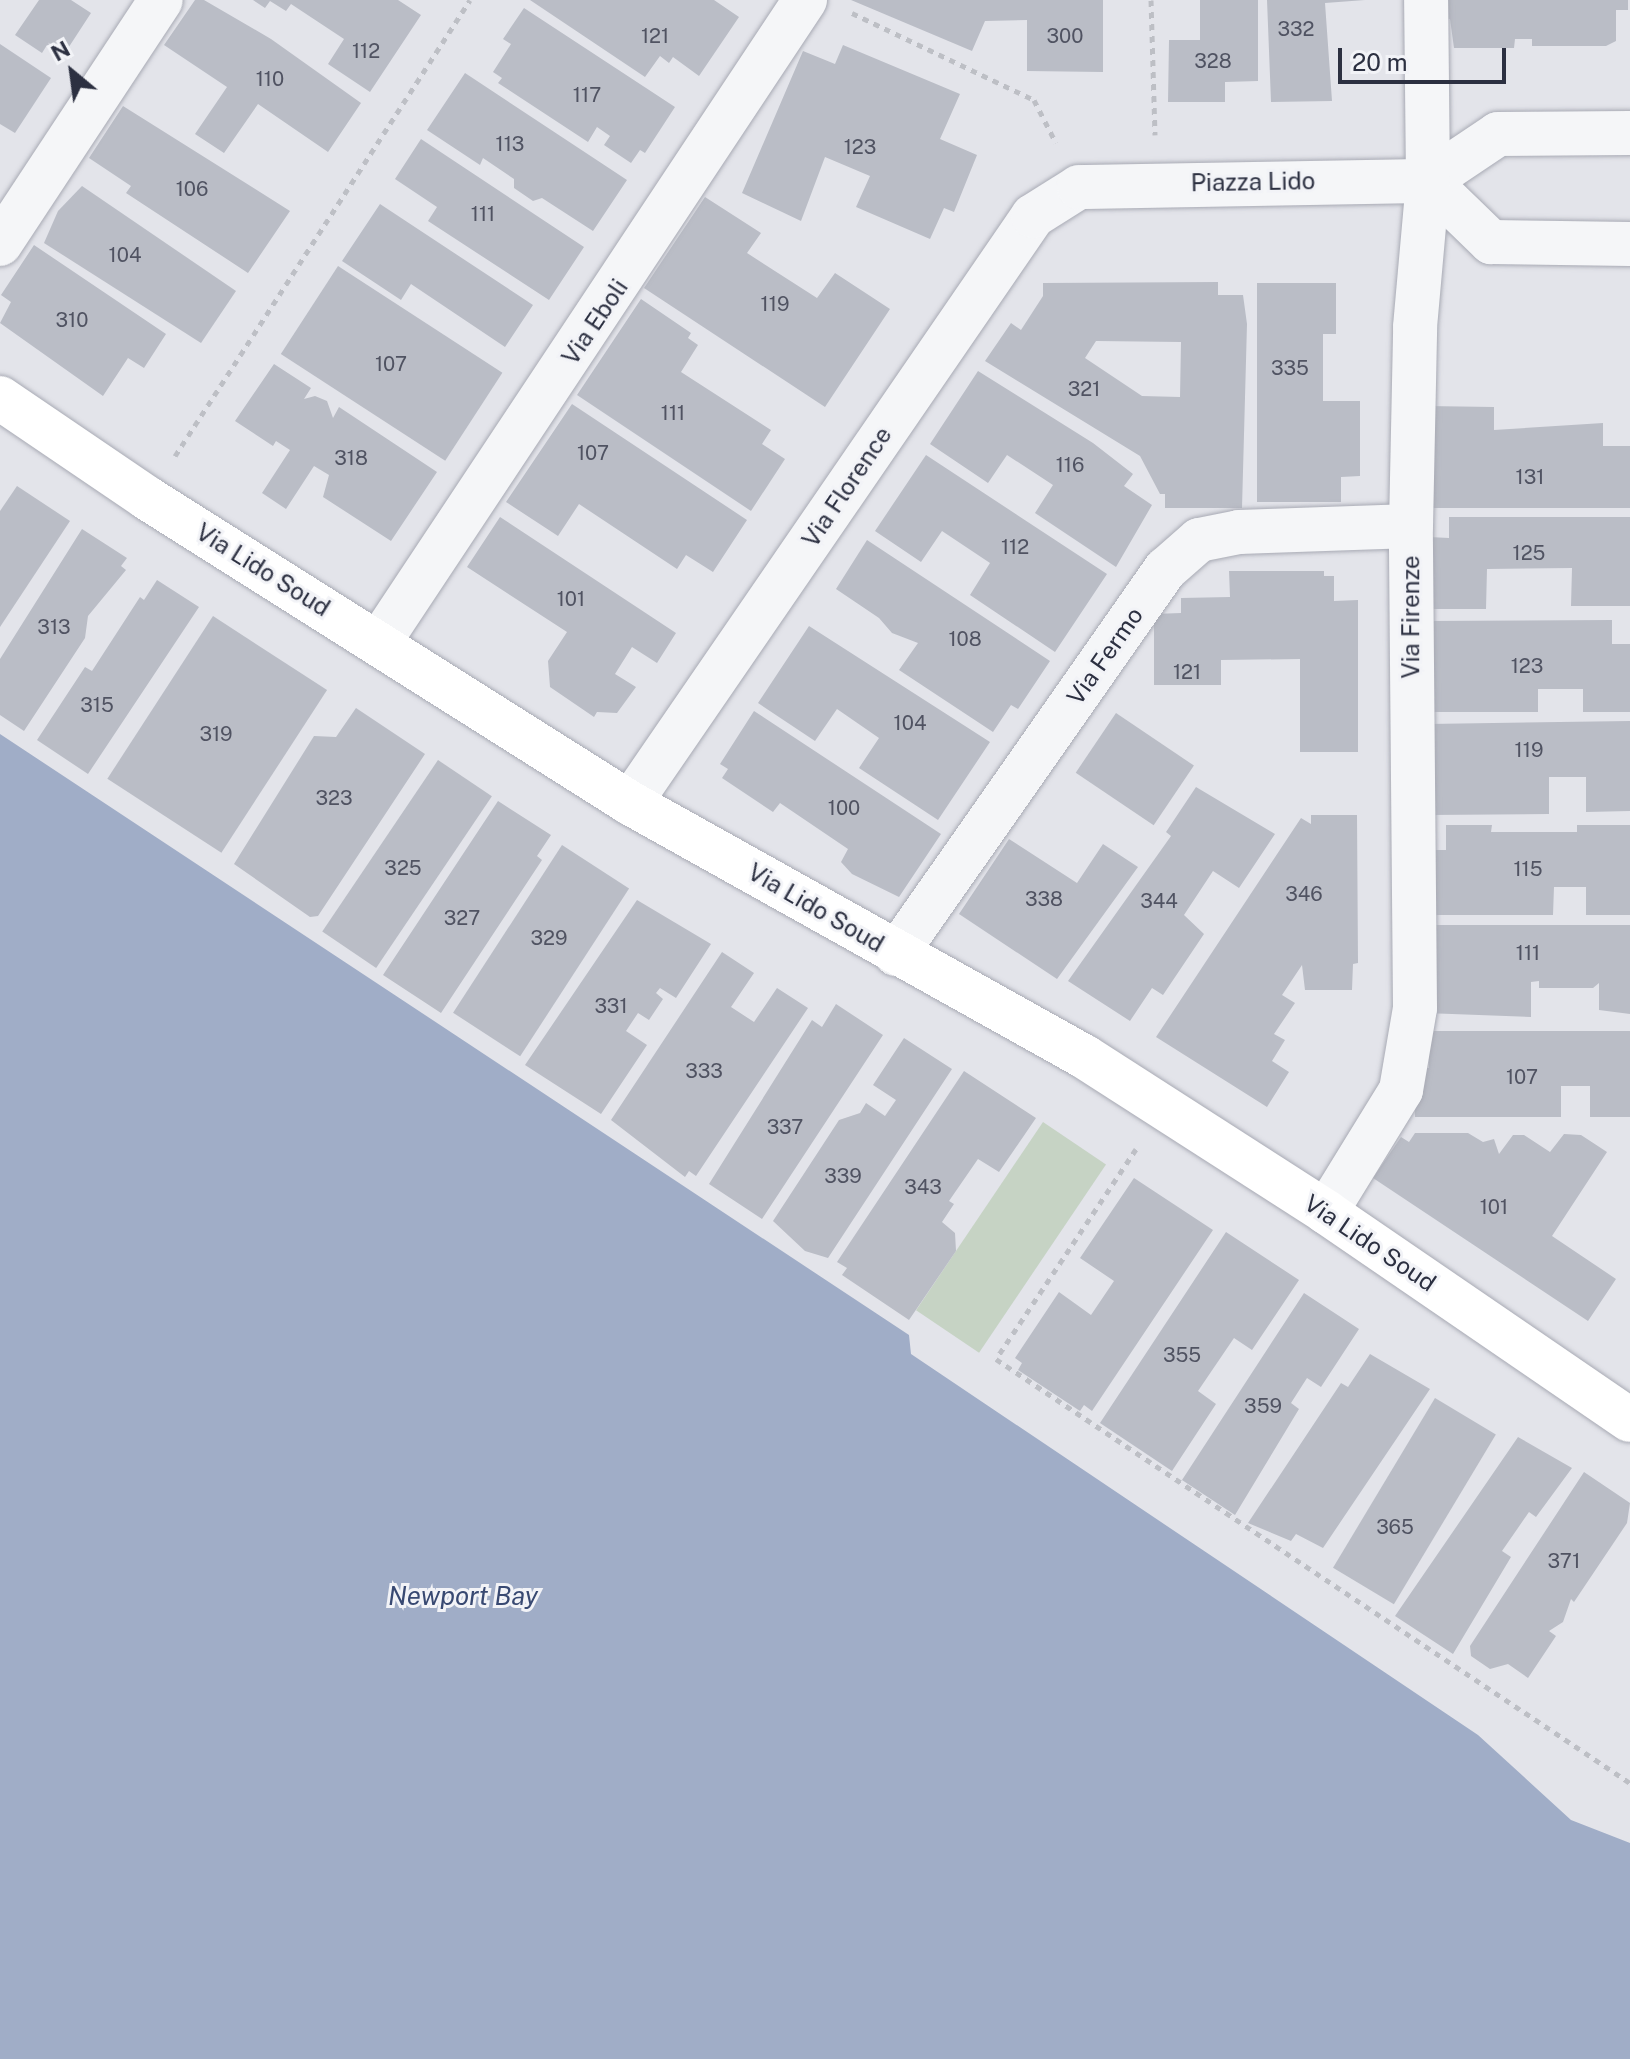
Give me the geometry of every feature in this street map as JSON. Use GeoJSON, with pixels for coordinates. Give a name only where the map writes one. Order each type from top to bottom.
{"type":"FeatureCollection","features":[{"type":"Feature","properties":{"kind":"street"},"geometry":{"type":"LineString","coordinates":[[0,244],[161,0]]}},
{"type":"Feature","properties":{"kind":"street","name":"Via Firenze"},"geometry":{"type":"LineString","coordinates":[[1326,1212],[1401,1090],[1415,1008],[1411,526],[1415,327],[1428,181],[1426,0]]}},
{"type":"Feature","properties":{"kind":"street","name":"Via Eboli"},"geometry":{"type":"LineString","coordinates":[[380,641],[822,3]]}},
{"type":"Feature","properties":{"kind":"street"},"geometry":{"type":"LineString","coordinates":[[1630,133],[1498,134],[1428,181],[1491,242],[1630,244]]}},
{"type":"Feature","properties":{"kind":"street","name":"Piazza Lido"},"geometry":{"type":"LineString","coordinates":[[1079,187],[1157,183],[1428,181]]}},
{"type":"Feature","properties":{"kind":"street","name":"Via Florence"},"geometry":{"type":"LineString","coordinates":[[630,803],[1033,216],[1079,187]]}},
{"type":"Feature","properties":{"kind":"street","name":"Via Lido Soud"},"geometry":{"type":"LineString","coordinates":[[0,398],[147,498],[380,641],[630,803],[1085,1057],[1326,1212],[1630,1420]]}},
{"type":"Feature","properties":{"kind":"street","name":"Via Fermo"},"geometry":{"type":"LineString","coordinates":[[896,954],[1166,569],[1199,540],[1239,532],[1411,526]]}},
{"type":"Feature","properties":{"kind":"path"},"geometry":{"type":"LineString","coordinates":[[147,498],[470,0]]}},
{"type":"Feature","properties":{"kind":"path"},"geometry":{"type":"LineString","coordinates":[[1151,0],[1157,183]]}},
{"type":"Feature","properties":{"kind":"path"},"geometry":{"type":"LineString","coordinates":[[822,3],[1034,100],[1079,187]]}},
{"type":"Feature","properties":{"kind":"path"},"geometry":{"type":"LineString","coordinates":[[1164,1108],[996,1359],[1630,1783]]}},
{"type":"Feature","properties":{"kind":"green space"},"geometry":{"type":"Polygon","coordinates":[[[1043,1122],[1106,1164],[979,1353],[916,1310],[1043,1122]]]}},
{"type":"Feature","properties":{"kind":"water","name":"Newport Bay"},"geometry":{"type":"Polygon","coordinates":[[[0,734],[909,1335],[911,1354],[1478,1735],[1571,1820],[1630,1843],[1630,2059],[0,2059],[0,734]]]}},
{"type":"Feature","properties":{"kind":"building"},"geometry":{"type":"Polygon","coordinates":[[[39,0],[71,0],[91,13],[63,56],[47,45],[42,53],[15,35],[39,0]]]}},
{"type":"Feature","properties":{"kind":"building"},"geometry":{"type":"Polygon","coordinates":[[[195,0],[204,0],[271,39],[361,103],[328,152],[258,104],[224,153],[195,134],[227,87],[164,45],[195,0]]]}},
{"type":"Feature","properties":{"kind":"building"},"geometry":{"type":"Polygon","coordinates":[[[253,0],[398,0],[421,15],[370,92],[328,64],[344,39],[291,4],[286,11],[270,1],[265,8],[253,0]]]}},
{"type":"Feature","properties":{"kind":"building"},"geometry":{"type":"Polygon","coordinates":[[[530,0],[714,0],[739,17],[699,76],[673,57],[669,63],[660,56],[645,77],[530,0]]]}},
{"type":"Feature","properties":{"kind":"building"},"geometry":{"type":"Polygon","coordinates":[[[851,0],[1103,0],[1103,72],[1027,71],[1027,20],[985,21],[972,51],[851,0]]]}},
{"type":"Feature","properties":{"kind":"building"},"geometry":{"type":"Polygon","coordinates":[[[1200,0],[1258,0],[1258,81],[1225,82],[1225,102],[1168,102],[1169,40],[1200,40],[1200,0]]]}},
{"type":"Feature","properties":{"kind":"building"},"geometry":{"type":"Polygon","coordinates":[[[1267,0],[1365,0],[1325,3],[1332,101],[1271,102],[1267,0]]]}},
{"type":"Feature","properties":{"kind":"building"},"geometry":{"type":"Polygon","coordinates":[[[1441,0],[1628,0],[1628,10],[1616,10],[1616,41],[1606,46],[1532,46],[1532,39],[1515,39],[1514,48],[1454,48],[1450,19],[1441,18],[1441,0]]]}},
{"type":"Feature","properties":{"kind":"building"},"geometry":{"type":"Polygon","coordinates":[[[524,8],[675,107],[645,153],[640,150],[631,163],[604,145],[610,136],[597,127],[588,142],[498,83],[502,78],[493,72],[511,44],[503,39],[524,8]]]}},
{"type":"Feature","properties":{"kind":"building"},"geometry":{"type":"Polygon","coordinates":[[[0,44],[51,78],[15,133],[0,124],[0,44]]]}},
{"type":"Feature","properties":{"kind":"building"},"geometry":{"type":"Polygon","coordinates":[[[843,45],[960,94],[940,139],[977,155],[954,212],[944,208],[930,239],[856,207],[870,176],[825,157],[801,221],[742,193],[803,51],[835,64],[843,45]]]}},
{"type":"Feature","properties":{"kind":"building"},"geometry":{"type":"Polygon","coordinates":[[[465,73],[627,180],[593,231],[542,198],[533,201],[514,188],[514,179],[483,158],[480,165],[427,130],[465,73]]]}},
{"type":"Feature","properties":{"kind":"building"},"geometry":{"type":"Polygon","coordinates":[[[123,106],[290,211],[248,273],[126,193],[131,186],[89,158],[123,106]]]}},
{"type":"Feature","properties":{"kind":"building"},"geometry":{"type":"Polygon","coordinates":[[[421,139],[584,247],[549,300],[428,221],[437,207],[395,179],[421,139]]]}},
{"type":"Feature","properties":{"kind":"building"},"geometry":{"type":"Polygon","coordinates":[[[82,186],[236,291],[201,343],[44,243],[58,211],[82,186]]]}},
{"type":"Feature","properties":{"kind":"building"},"geometry":{"type":"Polygon","coordinates":[[[705,197],[761,233],[747,253],[817,298],[835,273],[890,309],[825,407],[644,288],[705,197]]]}},
{"type":"Feature","properties":{"kind":"building"},"geometry":{"type":"Polygon","coordinates":[[[380,204],[533,305],[505,347],[411,284],[401,300],[342,261],[380,204]]]}},
{"type":"Feature","properties":{"kind":"building"},"geometry":{"type":"Polygon","coordinates":[[[34,245],[166,334],[144,368],[128,358],[103,396],[0,323],[11,302],[1,295],[34,245]]]}},
{"type":"Feature","properties":{"kind":"building"},"geometry":{"type":"Polygon","coordinates":[[[338,266],[502,373],[445,461],[281,354],[338,266]]]}},
{"type":"Feature","properties":{"kind":"building"},"geometry":{"type":"Polygon","coordinates":[[[1218,282],[1218,295],[1243,295],[1247,324],[1242,508],[1165,508],[1165,494],[1160,494],[1140,456],[985,361],[1011,323],[1021,330],[1043,296],[1043,283],[1218,282]],[[1096,341],[1085,358],[1142,396],[1180,397],[1181,342],[1096,341]]]}},
{"type":"Feature","properties":{"kind":"building"},"geometry":{"type":"Polygon","coordinates":[[[1257,283],[1336,283],[1336,334],[1323,334],[1323,401],[1360,401],[1360,476],[1341,477],[1341,502],[1257,502],[1257,283]]]}},
{"type":"Feature","properties":{"kind":"building"},"geometry":{"type":"Polygon","coordinates":[[[641,299],[691,333],[688,338],[698,345],[681,372],[771,430],[762,444],[785,459],[751,511],[577,395],[641,299]]]}},
{"type":"Feature","properties":{"kind":"building"},"geometry":{"type":"Polygon","coordinates":[[[274,364],[311,388],[304,399],[315,396],[327,401],[333,418],[339,407],[437,472],[391,541],[323,497],[329,475],[314,466],[286,509],[262,493],[290,450],[276,441],[273,446],[235,421],[274,364]]]}},
{"type":"Feature","properties":{"kind":"building"},"geometry":{"type":"Polygon","coordinates":[[[978,371],[1093,443],[1133,474],[1124,486],[1152,505],[1116,567],[1035,513],[1053,485],[1007,455],[988,483],[930,444],[978,371]]]}},
{"type":"Feature","properties":{"kind":"building"},"geometry":{"type":"Polygon","coordinates":[[[572,404],[747,520],[713,572],[686,555],[677,569],[579,504],[558,536],[506,502],[572,404]]]}},
{"type":"Feature","properties":{"kind":"building"},"geometry":{"type":"Polygon","coordinates":[[[1426,406],[1494,407],[1494,430],[1603,423],[1603,446],[1630,446],[1630,508],[1429,508],[1426,406]]]}},
{"type":"Feature","properties":{"kind":"building"},"geometry":{"type":"Polygon","coordinates":[[[926,455],[1107,574],[1055,652],[970,595],[990,563],[942,531],[921,562],[875,531],[926,455]]]}},
{"type":"Feature","properties":{"kind":"building"},"geometry":{"type":"Polygon","coordinates":[[[17,486],[70,521],[0,627],[0,511],[17,486]]]}},
{"type":"Feature","properties":{"kind":"building"},"geometry":{"type":"Polygon","coordinates":[[[500,517],[676,633],[657,663],[632,647],[615,674],[636,687],[617,713],[597,712],[594,717],[550,687],[548,661],[567,632],[467,567],[500,517]]]}},
{"type":"Feature","properties":{"kind":"building"},"geometry":{"type":"Polygon","coordinates":[[[1449,517],[1630,517],[1630,606],[1571,606],[1572,568],[1487,569],[1486,609],[1428,609],[1429,537],[1449,538],[1449,517]]]}},
{"type":"Feature","properties":{"kind":"building"},"geometry":{"type":"Polygon","coordinates":[[[82,529],[127,558],[121,566],[126,570],[88,616],[85,638],[24,731],[0,715],[0,659],[82,529]]]}},
{"type":"Feature","properties":{"kind":"building"},"geometry":{"type":"Polygon","coordinates":[[[867,540],[1050,661],[1018,709],[1011,705],[993,732],[899,670],[918,643],[892,633],[879,618],[836,589],[867,540]]]}},
{"type":"Feature","properties":{"kind":"building"},"geometry":{"type":"Polygon","coordinates":[[[1229,571],[1324,571],[1324,576],[1334,576],[1334,601],[1358,600],[1358,752],[1300,752],[1300,659],[1221,660],[1221,685],[1154,685],[1154,614],[1181,613],[1181,598],[1230,597],[1229,571]]]}},
{"type":"Feature","properties":{"kind":"building"},"geometry":{"type":"Polygon","coordinates":[[[157,580],[199,607],[88,774],[37,740],[85,667],[92,671],[140,597],[144,600],[157,580]]]}},
{"type":"Feature","properties":{"kind":"building"},"geometry":{"type":"Polygon","coordinates":[[[213,616],[327,690],[221,853],[107,779],[213,616]]]}},
{"type":"Feature","properties":{"kind":"building"},"geometry":{"type":"Polygon","coordinates":[[[1612,620],[1612,644],[1630,644],[1630,712],[1583,712],[1583,689],[1538,689],[1538,712],[1425,712],[1425,621],[1612,620]]]}},
{"type":"Feature","properties":{"kind":"building"},"geometry":{"type":"Polygon","coordinates":[[[809,626],[990,742],[938,820],[859,768],[879,738],[837,709],[815,741],[758,703],[809,626]]]}},
{"type":"Feature","properties":{"kind":"building"},"geometry":{"type":"Polygon","coordinates":[[[356,708],[425,754],[318,916],[310,917],[234,864],[314,736],[336,737],[356,708]]]}},
{"type":"Feature","properties":{"kind":"building"},"geometry":{"type":"Polygon","coordinates":[[[754,711],[941,834],[899,897],[852,874],[841,862],[848,849],[780,803],[773,812],[722,778],[728,769],[720,764],[754,711]]]}},
{"type":"Feature","properties":{"kind":"building"},"geometry":{"type":"Polygon","coordinates":[[[1116,713],[1194,766],[1154,825],[1076,773],[1116,713]]]}},
{"type":"Feature","properties":{"kind":"building"},"geometry":{"type":"Polygon","coordinates":[[[1630,721],[1630,811],[1586,812],[1586,777],[1549,777],[1549,814],[1428,815],[1428,724],[1630,721]]]}},
{"type":"Feature","properties":{"kind":"building"},"geometry":{"type":"Polygon","coordinates":[[[438,760],[492,796],[376,968],[322,932],[438,760]]]}},
{"type":"Feature","properties":{"kind":"building"},"geometry":{"type":"Polygon","coordinates":[[[1196,787],[1275,834],[1239,888],[1213,871],[1184,915],[1204,934],[1163,995],[1152,988],[1130,1021],[1068,981],[1171,836],[1166,832],[1196,787]]]}},
{"type":"Feature","properties":{"kind":"building"},"geometry":{"type":"Polygon","coordinates":[[[498,801],[551,835],[537,856],[542,860],[441,1013],[383,975],[498,801]]]}},
{"type":"Feature","properties":{"kind":"building"},"geometry":{"type":"Polygon","coordinates":[[[1311,815],[1357,815],[1358,963],[1353,964],[1352,990],[1305,990],[1302,965],[1282,995],[1295,1003],[1274,1034],[1285,1040],[1272,1061],[1289,1072],[1267,1107],[1156,1037],[1301,818],[1311,824],[1311,815]]]}},
{"type":"Feature","properties":{"kind":"building"},"geometry":{"type":"Polygon","coordinates":[[[1446,825],[1492,825],[1491,832],[1577,832],[1577,825],[1630,825],[1630,915],[1586,915],[1586,887],[1554,887],[1553,915],[1425,915],[1426,850],[1446,850],[1446,825]]]}},
{"type":"Feature","properties":{"kind":"building"},"geometry":{"type":"Polygon","coordinates":[[[1009,839],[1077,883],[1103,844],[1138,867],[1057,979],[959,914],[1009,839]]]}},
{"type":"Feature","properties":{"kind":"building"},"geometry":{"type":"Polygon","coordinates":[[[562,845],[629,889],[520,1056],[453,1013],[562,845]]]}},
{"type":"Feature","properties":{"kind":"building"},"geometry":{"type":"Polygon","coordinates":[[[637,900],[711,944],[676,998],[660,988],[656,993],[663,999],[649,1020],[638,1013],[626,1031],[647,1045],[601,1114],[525,1065],[637,900]]]}},
{"type":"Feature","properties":{"kind":"building"},"geometry":{"type":"Polygon","coordinates":[[[1426,925],[1630,925],[1630,1014],[1599,1010],[1599,983],[1593,988],[1539,988],[1539,981],[1531,982],[1531,1017],[1425,1013],[1426,925]]]}},
{"type":"Feature","properties":{"kind":"building"},"geometry":{"type":"Polygon","coordinates":[[[722,952],[754,973],[731,1007],[754,1022],[777,988],[808,1008],[696,1176],[689,1171],[685,1177],[611,1120],[722,952]]]}},
{"type":"Feature","properties":{"kind":"building"},"geometry":{"type":"Polygon","coordinates":[[[836,1004],[883,1035],[762,1219],[709,1184],[812,1020],[822,1027],[836,1004]]]}},
{"type":"Feature","properties":{"kind":"building"},"geometry":{"type":"Polygon","coordinates":[[[1428,1031],[1630,1031],[1630,1117],[1590,1117],[1590,1086],[1561,1086],[1561,1117],[1415,1117],[1414,1069],[1429,1068],[1428,1031]]]}},
{"type":"Feature","properties":{"kind":"building"},"geometry":{"type":"Polygon","coordinates":[[[904,1038],[952,1069],[828,1258],[805,1251],[773,1221],[839,1120],[860,1113],[866,1103],[885,1116],[896,1100],[873,1085],[904,1038]]]}},
{"type":"Feature","properties":{"kind":"building"},"geometry":{"type":"Polygon","coordinates":[[[964,1071],[1036,1118],[999,1172],[978,1159],[949,1201],[954,1204],[942,1222],[955,1233],[956,1251],[909,1320],[842,1275],[847,1268],[837,1262],[964,1071]]]}},
{"type":"Feature","properties":{"kind":"building"},"geometry":{"type":"Polygon","coordinates":[[[1415,1133],[1468,1133],[1483,1142],[1494,1139],[1499,1154],[1513,1135],[1524,1135],[1550,1152],[1564,1134],[1581,1135],[1607,1152],[1552,1236],[1616,1279],[1588,1321],[1373,1178],[1401,1137],[1409,1142],[1415,1133]]]}},
{"type":"Feature","properties":{"kind":"building"},"geometry":{"type":"Polygon","coordinates":[[[1134,1178],[1213,1230],[1092,1411],[1084,1405],[1080,1411],[1018,1370],[1022,1363],[1015,1358],[1059,1292],[1091,1315],[1114,1281],[1080,1258],[1134,1178]]]}},
{"type":"Feature","properties":{"kind":"building"},"geometry":{"type":"Polygon","coordinates":[[[1226,1232],[1299,1280],[1252,1350],[1234,1338],[1198,1391],[1216,1404],[1172,1471],[1100,1423],[1226,1232]]]}},
{"type":"Feature","properties":{"kind":"building"},"geometry":{"type":"Polygon","coordinates":[[[1304,1293],[1359,1329],[1321,1387],[1307,1378],[1291,1403],[1299,1409],[1235,1515],[1182,1480],[1304,1293]]]}},
{"type":"Feature","properties":{"kind":"building"},"geometry":{"type":"Polygon","coordinates":[[[1370,1354],[1430,1389],[1323,1548],[1296,1534],[1291,1541],[1248,1523],[1341,1383],[1348,1387],[1370,1354]]]}},
{"type":"Feature","properties":{"kind":"building"},"geometry":{"type":"Polygon","coordinates":[[[1435,1398],[1496,1435],[1394,1604],[1333,1568],[1435,1398]]]}},
{"type":"Feature","properties":{"kind":"building"},"geometry":{"type":"Polygon","coordinates":[[[1518,1437],[1572,1468],[1536,1517],[1529,1512],[1502,1551],[1511,1557],[1453,1654],[1395,1616],[1518,1437]]]}},
{"type":"Feature","properties":{"kind":"building"},"geometry":{"type":"Polygon","coordinates":[[[1584,1472],[1630,1503],[1627,1523],[1574,1602],[1571,1599],[1563,1622],[1549,1631],[1556,1636],[1528,1678],[1508,1664],[1490,1669],[1471,1656],[1470,1646],[1584,1472]]]}}]}
